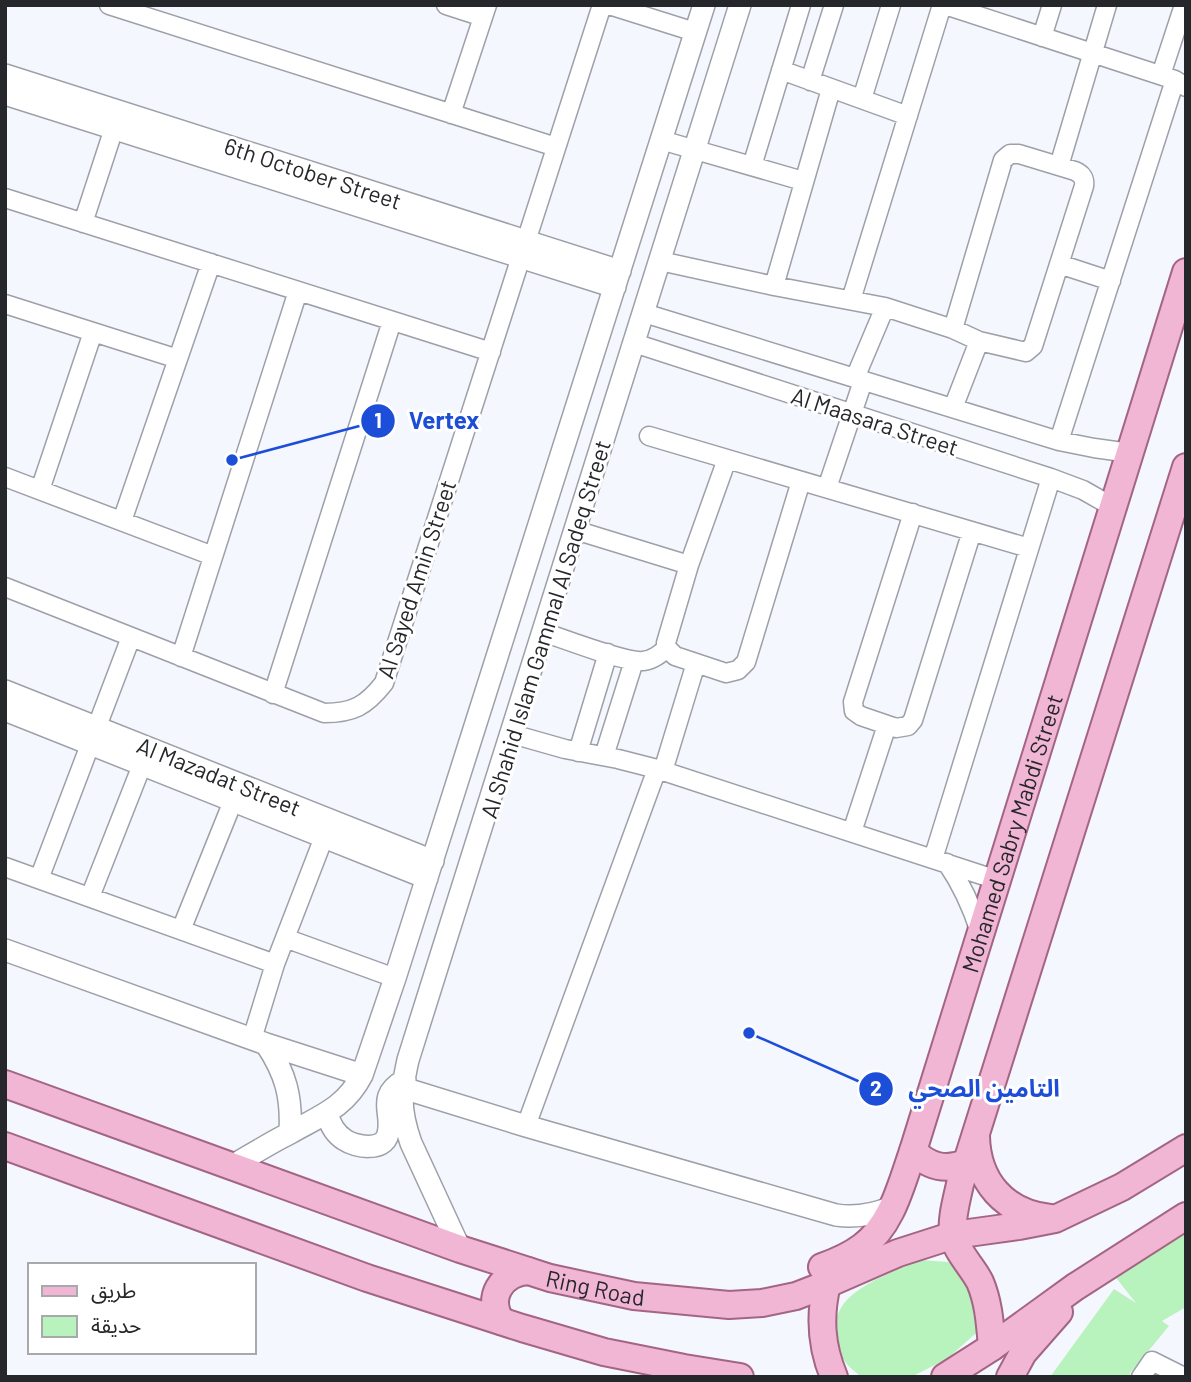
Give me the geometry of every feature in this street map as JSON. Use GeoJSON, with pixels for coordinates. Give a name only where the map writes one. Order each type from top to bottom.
{"type":"FeatureCollection","features":[{"type":"Feature","properties":{"kind":"main road","name":"Mohamed Sabry Mabdi Street"},"geometry":{"type":"LineString","coordinates":[[729,1305],[751,1293],[854,1253],[880,1230],[892,1207],[913,1151],[1186,272]]}},
{"type":"Feature","properties":{"kind":"main road"},"geometry":{"type":"LineString","coordinates":[[992,1347],[986,1298],[954,1236],[956,1204],[966,1163],[1186,467]]}},
{"type":"Feature","properties":{"kind":"main road","name":"Ring Road"},"geometry":{"type":"LineString","coordinates":[[5,1084],[460,1249],[550,1278],[634,1296],[729,1305],[762,1303],[796,1296],[898,1253],[954,1236],[1055,1219],[1122,1187],[1186,1148]]}},
{"type":"Feature","properties":{"kind":"main road"},"geometry":{"type":"LineString","coordinates":[[976,1133],[980,1166],[997,1193],[1023,1212],[1055,1219]]}},
{"type":"Feature","properties":{"kind":"main road"},"geometry":{"type":"LineString","coordinates":[[5,1146],[368,1278],[501,1321],[604,1352],[740,1377]]}},
{"type":"Feature","properties":{"kind":"main road"},"geometry":{"type":"LineString","coordinates":[[913,1151],[928,1164],[937,1167],[947,1168],[966,1163]]}},
{"type":"Feature","properties":{"kind":"main road"},"geometry":{"type":"LineString","coordinates":[[945,1377],[1075,1287],[1186,1216]]}},
{"type":"Feature","properties":{"kind":"main road"},"geometry":{"type":"LineString","coordinates":[[501,1321],[495,1304],[499,1286],[514,1274],[528,1271]]}},
{"type":"Feature","properties":{"kind":"main road"},"geometry":{"type":"LineString","coordinates":[[827,1284],[822,1332],[824,1348],[834,1377]]}},
{"type":"Feature","properties":{"kind":"main road"},"geometry":{"type":"LineString","coordinates":[[1010,1377],[1023,1353],[1069,1300],[1075,1287]]}},
{"type":"Feature","properties":{"kind":"street"},"geometry":{"type":"LineString","coordinates":[[109,5],[556,147]]}},
{"type":"Feature","properties":{"kind":"street"},"geometry":{"type":"LineString","coordinates":[[446,5],[485,11],[451,114]]}},
{"type":"Feature","properties":{"kind":"street","name":"Al Sayed Amin Street"},"geometry":{"type":"LineString","coordinates":[[5,587],[324,713],[342,713],[358,708],[373,697],[384,684],[602,5]]}},
{"type":"Feature","properties":{"kind":"street"},"geometry":{"type":"LineString","coordinates":[[609,5],[695,33]]}},
{"type":"Feature","properties":{"kind":"street","name":"Al Shahid Islam Gammal Al Sadeq Street"},"geometry":{"type":"LineString","coordinates":[[232,1166],[327,1113],[344,1101],[355,1089],[362,1075],[396,978],[704,5]]}},
{"type":"Feature","properties":{"kind":"street","name":"Al Shahid Islam Gammal Al Sadeq Street"},"geometry":{"type":"LineString","coordinates":[[460,1249],[411,1143],[404,1116],[404,1084],[414,1040],[740,5]]}},
{"type":"Feature","properties":{"kind":"street"},"geometry":{"type":"LineString","coordinates":[[752,166],[802,5]]}},
{"type":"Feature","properties":{"kind":"street"},"geometry":{"type":"LineString","coordinates":[[810,81],[834,5]]}},
{"type":"Feature","properties":{"kind":"street"},"geometry":{"type":"LineString","coordinates":[[862,99],[891,5]]}},
{"type":"Feature","properties":{"kind":"street"},"geometry":{"type":"LineString","coordinates":[[851,300],[943,5],[1177,80]]}},
{"type":"Feature","properties":{"kind":"street"},"geometry":{"type":"LineString","coordinates":[[1042,37],[1052,5]]}},
{"type":"Feature","properties":{"kind":"street"},"geometry":{"type":"LineString","coordinates":[[1059,166],[1107,5]]}},
{"type":"Feature","properties":{"kind":"street"},"geometry":{"type":"LineString","coordinates":[[1059,441],[1177,80],[1184,5]]}},
{"type":"Feature","properties":{"kind":"street"},"geometry":{"type":"LineString","coordinates":[[781,70],[908,116]]}},
{"type":"Feature","properties":{"kind":"street","name":"6th October Street"},"geometry":{"type":"LineString","coordinates":[[5,75],[116,120]]}},
{"type":"Feature","properties":{"kind":"street"},"geometry":{"type":"LineString","coordinates":[[774,286],[831,89]]}},
{"type":"Feature","properties":{"kind":"street","name":"6th October Street"},"geometry":{"type":"LineString","coordinates":[[5,94],[116,120],[617,279]]}},
{"type":"Feature","properties":{"kind":"street"},"geometry":{"type":"LineString","coordinates":[[83,223],[116,120]]}},
{"type":"Feature","properties":{"kind":"street"},"geometry":{"type":"LineString","coordinates":[[661,140],[803,181]]}},
{"type":"Feature","properties":{"kind":"street"},"geometry":{"type":"LineString","coordinates":[[660,261],[885,307],[953,329],[979,341],[1026,352],[1032,348],[1059,264],[1084,182],[1082,175],[1015,153],[1003,160],[953,329]]}},
{"type":"Feature","properties":{"kind":"street"},"geometry":{"type":"LineString","coordinates":[[5,198],[491,352]]}},
{"type":"Feature","properties":{"kind":"street"},"geometry":{"type":"LineString","coordinates":[[122,522],[211,263]]}},
{"type":"Feature","properties":{"kind":"street"},"geometry":{"type":"LineString","coordinates":[[1059,264],[1111,281]]}},
{"type":"Feature","properties":{"kind":"street"},"geometry":{"type":"LineString","coordinates":[[181,657],[298,291]]}},
{"type":"Feature","properties":{"kind":"street"},"geometry":{"type":"LineString","coordinates":[[827,488],[852,414],[859,379],[885,307]]}},
{"type":"Feature","properties":{"kind":"street"},"geometry":{"type":"LineString","coordinates":[[6,308],[178,359]]}},
{"type":"Feature","properties":{"kind":"street","name":"Al Maasara Street"},"geometry":{"type":"LineString","coordinates":[[644,313],[1059,441],[1130,453]]}},
{"type":"Feature","properties":{"kind":"street"},"geometry":{"type":"LineString","coordinates":[[273,694],[392,321]]}},
{"type":"Feature","properties":{"kind":"street"},"geometry":{"type":"LineString","coordinates":[[40,490],[93,332]]}},
{"type":"Feature","properties":{"kind":"street"},"geometry":{"type":"LineString","coordinates":[[953,408],[979,341]]}},
{"type":"Feature","properties":{"kind":"street","name":"Al Maasara Street"},"geometry":{"type":"LineString","coordinates":[[634,343],[1051,478],[1083,490],[1113,507]]}},
{"type":"Feature","properties":{"kind":"street"},"geometry":{"type":"LineString","coordinates":[[649,436],[1029,548]]}},
{"type":"Feature","properties":{"kind":"street"},"geometry":{"type":"LineString","coordinates":[[727,459],[667,637],[667,648],[675,656],[726,673],[738,670],[746,662],[801,481]]}},
{"type":"Feature","properties":{"kind":"street"},"geometry":{"type":"LineString","coordinates":[[556,471],[590,482]]}},
{"type":"Feature","properties":{"kind":"street"},"geometry":{"type":"LineString","coordinates":[[5,477],[213,556]]}},
{"type":"Feature","properties":{"kind":"street"},"geometry":{"type":"LineString","coordinates":[[940,861],[1051,478]]}},
{"type":"Feature","properties":{"kind":"street"},"geometry":{"type":"LineString","coordinates":[[913,513],[853,702],[857,714],[887,725],[900,728],[908,726],[913,720],[972,531]]}},
{"type":"Feature","properties":{"kind":"street"},"geometry":{"type":"LineString","coordinates":[[575,530],[690,565]]}},
{"type":"Feature","properties":{"kind":"street"},"geometry":{"type":"LineString","coordinates":[[543,632],[635,661],[653,659],[667,648]]}},
{"type":"Feature","properties":{"kind":"street"},"geometry":{"type":"LineString","coordinates":[[39,879],[131,637]]}},
{"type":"Feature","properties":{"kind":"street"},"geometry":{"type":"LineString","coordinates":[[578,752],[608,653]]}},
{"type":"Feature","properties":{"kind":"street"},"geometry":{"type":"LineString","coordinates":[[604,756],[635,661]]}},
{"type":"Feature","properties":{"kind":"street"},"geometry":{"type":"LineString","coordinates":[[527,1126],[660,770],[696,663]]}},
{"type":"Feature","properties":{"kind":"street","name":"Al Mazadat Street"},"geometry":{"type":"LineString","coordinates":[[6,708],[93,736],[430,869]]}},
{"type":"Feature","properties":{"kind":"street"},"geometry":{"type":"LineString","coordinates":[[852,832],[887,725]]}},
{"type":"Feature","properties":{"kind":"street"},"geometry":{"type":"LineString","coordinates":[[512,734],[660,770],[997,880]]}},
{"type":"Feature","properties":{"kind":"street","name":"Al Mazadat Street"},"geometry":{"type":"LineString","coordinates":[[93,736],[142,765],[324,837],[430,869]]}},
{"type":"Feature","properties":{"kind":"street"},"geometry":{"type":"LineString","coordinates":[[90,897],[142,765]]}},
{"type":"Feature","properties":{"kind":"street"},"geometry":{"type":"LineString","coordinates":[[181,930],[233,801]]}},
{"type":"Feature","properties":{"kind":"street"},"geometry":{"type":"LineString","coordinates":[[259,1042],[275,964],[324,837]]}},
{"type":"Feature","properties":{"kind":"street"},"geometry":{"type":"LineString","coordinates":[[940,861],[965,892],[980,933]]}},
{"type":"Feature","properties":{"kind":"street"},"geometry":{"type":"LineString","coordinates":[[5,867],[275,964]]}},
{"type":"Feature","properties":{"kind":"street"},"geometry":{"type":"LineString","coordinates":[[285,938],[396,978]]}},
{"type":"Feature","properties":{"kind":"street"},"geometry":{"type":"LineString","coordinates":[[5,950],[259,1042],[362,1075]]}},
{"type":"Feature","properties":{"kind":"street"},"geometry":{"type":"LineString","coordinates":[[404,950],[440,961]]}},
{"type":"Feature","properties":{"kind":"street"},"geometry":{"type":"LineString","coordinates":[[259,1042],[276,1060],[284,1077],[289,1095],[290,1133]]}},
{"type":"Feature","properties":{"kind":"street"},"geometry":{"type":"LineString","coordinates":[[327,1113],[332,1128],[348,1143],[364,1146],[380,1143],[387,1139],[388,1134],[389,1096],[392,1090],[404,1084],[527,1126],[835,1216],[859,1216],[892,1207]]}},
{"type":"Feature","properties":{"kind":"street"},"geometry":{"type":"LineString","coordinates":[[1141,1377],[1152,1361],[1184,1377]]}},
{"type":"Feature","properties":{"kind":"green space"},"geometry":{"type":"Polygon","coordinates":[[[1186,1230],[1186,1307],[1162,1321],[1169,1326],[1129,1377],[1050,1377],[1114,1289],[1136,1303],[1113,1274],[1186,1230]]]}},
{"type":"Feature","properties":{"kind":"green space"},"geometry":{"type":"Polygon","coordinates":[[[920,1260],[948,1262],[962,1271],[980,1316],[976,1333],[947,1359],[911,1377],[863,1377],[846,1363],[838,1349],[836,1321],[839,1312],[843,1304],[857,1291],[920,1260]]]}},
{"type":"Feature","properties":{"kind":"place","name":"Vertex"},"geometry":{"type":"Point","coordinates":[232,460]}},
{"type":"Feature","properties":{"kind":"place","name":"التامين الصحي"},"geometry":{"type":"Point","coordinates":[749,1033]}}]}
